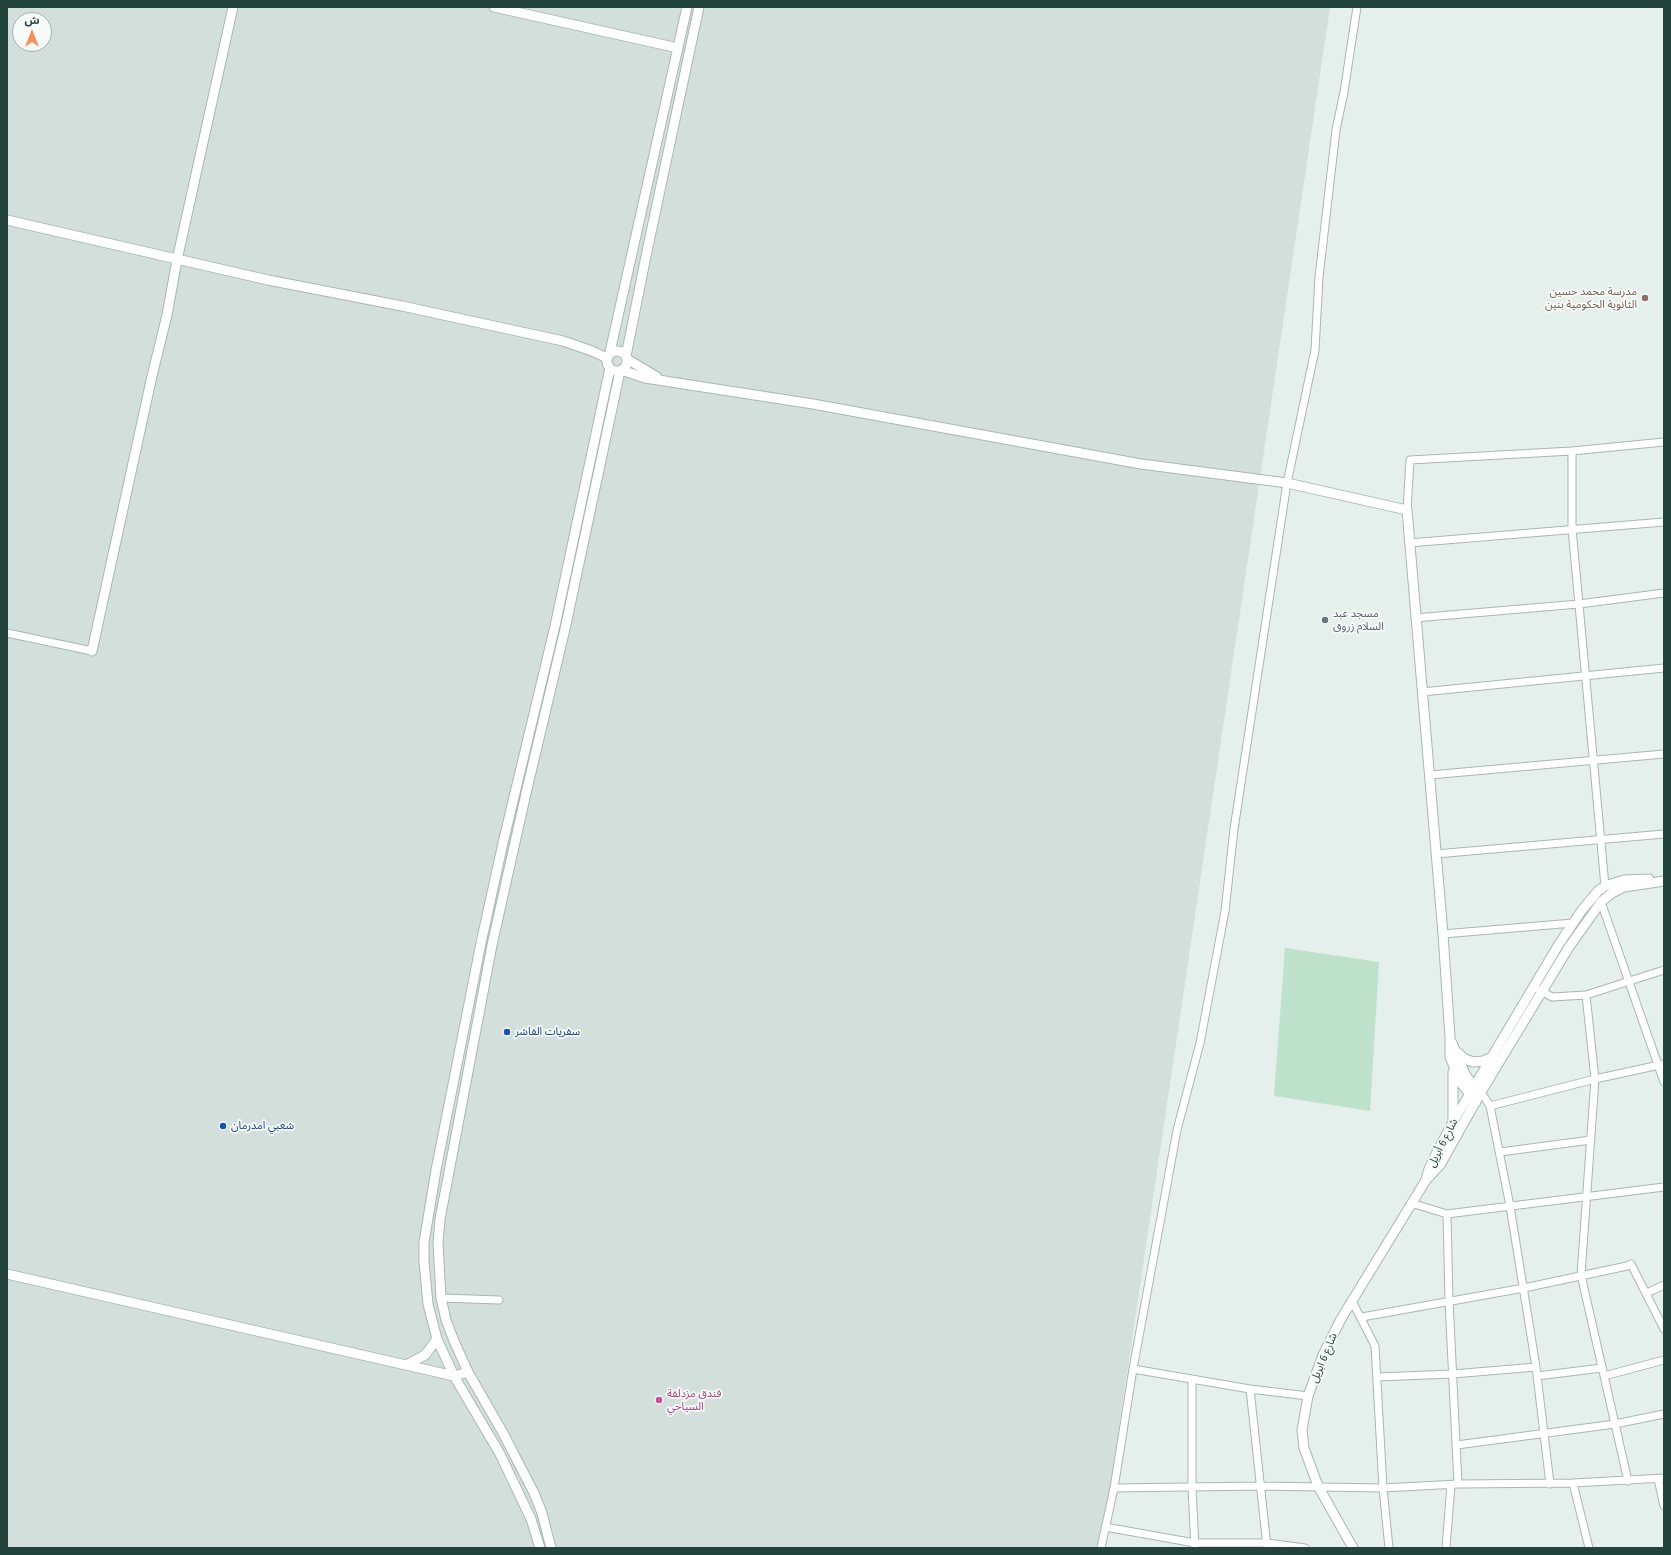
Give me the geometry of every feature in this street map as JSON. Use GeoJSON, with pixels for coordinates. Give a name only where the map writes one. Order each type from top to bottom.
{"type":"FeatureCollection","features":[{"type":"Feature","properties":{"kind":"street"},"geometry":{"type":"LineString","coordinates":[[7,633],[92,652],[150,383],[167,315],[177,260],[233,7]]}},
{"type":"Feature","properties":{"kind":"street"},"geometry":{"type":"LineString","coordinates":[[494,7],[678,48]]}},
{"type":"Feature","properties":{"kind":"street"},"geometry":{"type":"LineString","coordinates":[[540,1548],[531,1519],[500,1454],[454,1376],[437,1339],[428,1304],[424,1262],[424,1242],[436,1170],[503,844],[571,549],[610,368],[608,355],[687,7]]}},
{"type":"Feature","properties":{"kind":"street"},"geometry":{"type":"LineString","coordinates":[[620,370],[625,368],[646,256],[699,7]]}},
{"type":"Feature","properties":{"kind":"street"},"geometry":{"type":"LineString","coordinates":[[1101,1548],[1114,1488],[1177,1130],[1200,1043],[1225,911],[1234,829],[1287,483],[1315,350],[1319,277],[1336,130],[1344,92],[1357,7]]}},
{"type":"Feature","properties":{"kind":"street"},"geometry":{"type":"LineString","coordinates":[[7,220],[177,260],[563,341],[608,355],[617,350],[621,351],[627,358],[660,379]]}},
{"type":"Feature","properties":{"kind":"street"},"geometry":{"type":"LineString","coordinates":[[610,368],[616,371],[620,370],[638,376],[813,404],[1141,464],[1287,483],[1407,510]]}},
{"type":"Feature","properties":{"kind":"street"},"geometry":{"type":"LineString","coordinates":[[551,1548],[542,1513],[528,1480],[503,1432],[468,1372],[449,1327],[441,1298],[438,1259],[439,1229],[483,994],[520,821],[556,672],[620,370]]}},
{"type":"Feature","properties":{"kind":"street"},"geometry":{"type":"LineString","coordinates":[[1453,1122],[1454,1084],[1453,1067],[1449,1052],[1450,1037],[1443,934],[1409,543],[1407,510],[1410,460],[1572,450],[1664,442]]}},
{"type":"Feature","properties":{"kind":"street"},"geometry":{"type":"LineString","coordinates":[[1572,450],[1572,529],[1605,886]]}},
{"type":"Feature","properties":{"kind":"street"},"geometry":{"type":"LineString","coordinates":[[1409,543],[1664,522]]}},
{"type":"Feature","properties":{"kind":"street"},"geometry":{"type":"LineString","coordinates":[[571,549],[582,551]]}},
{"type":"Feature","properties":{"kind":"street"},"geometry":{"type":"LineString","coordinates":[[1415,618],[1579,604],[1664,593]]}},
{"type":"Feature","properties":{"kind":"street"},"geometry":{"type":"LineString","coordinates":[[1422,692],[1664,668]]}},
{"type":"Feature","properties":{"kind":"street"},"geometry":{"type":"LineString","coordinates":[[1430,775],[1664,754]]}},
{"type":"Feature","properties":{"kind":"street"},"geometry":{"type":"LineString","coordinates":[[1436,854],[1664,834]]}},
{"type":"Feature","properties":{"kind":"street","name":"شارع 6 أبريل"},"geometry":{"type":"LineString","coordinates":[[1426,1180],[1429,1169],[1453,1122],[1475,1094],[1538,989],[1573,923],[1591,899],[1605,886],[1618,881],[1633,879],[1664,882]]}},
{"type":"Feature","properties":{"kind":"street","name":"شارع 6 أبريل"},"geometry":{"type":"LineString","coordinates":[[1426,1180],[1440,1165],[1492,1057],[1538,989],[1601,902],[1612,893],[1624,887],[1664,882]]}},
{"type":"Feature","properties":{"kind":"street"},"geometry":{"type":"LineString","coordinates":[[1601,902],[1661,1064],[1664,1082]]}},
{"type":"Feature","properties":{"kind":"street"},"geometry":{"type":"LineString","coordinates":[[1443,934],[1573,923]]}},
{"type":"Feature","properties":{"kind":"street"},"geometry":{"type":"LineString","coordinates":[[1538,989],[1552,997],[1586,995],[1664,970]]}},
{"type":"Feature","properties":{"kind":"street"},"geometry":{"type":"LineString","coordinates":[[472,992],[483,994]]}},
{"type":"Feature","properties":{"kind":"street"},"geometry":{"type":"LineString","coordinates":[[1586,995],[1595,1079],[1581,1275],[1628,1481]]}},
{"type":"Feature","properties":{"kind":"street"},"geometry":{"type":"LineString","coordinates":[[1450,1037],[1475,1094]]}},
{"type":"Feature","properties":{"kind":"street"},"geometry":{"type":"LineString","coordinates":[[1455,1051],[1465,1059],[1473,1062],[1483,1061],[1492,1057]]}},
{"type":"Feature","properties":{"kind":"street"},"geometry":{"type":"LineString","coordinates":[[1490,1106],[1661,1064]]}},
{"type":"Feature","properties":{"kind":"street"},"geometry":{"type":"LineString","coordinates":[[1453,1067],[1461,1083],[1490,1106],[1500,1152],[1524,1288],[1536,1367],[1550,1484]]}},
{"type":"Feature","properties":{"kind":"street"},"geometry":{"type":"LineString","coordinates":[[1500,1152],[1591,1140]]}},
{"type":"Feature","properties":{"kind":"street","name":"شارع 6 ابريل"},"geometry":{"type":"LineString","coordinates":[[1353,1548],[1318,1486],[1307,1460],[1302,1430],[1308,1396],[1323,1355],[1341,1319],[1426,1180]]}},
{"type":"Feature","properties":{"kind":"street"},"geometry":{"type":"LineString","coordinates":[[1412,1203],[1447,1214],[1664,1187]]}},
{"type":"Feature","properties":{"kind":"street"},"geometry":{"type":"LineString","coordinates":[[1446,1548],[1455,1484],[1457,1445],[1449,1301],[1447,1214]]}},
{"type":"Feature","properties":{"kind":"street"},"geometry":{"type":"LineString","coordinates":[[1362,1317],[1524,1288],[1631,1264],[1664,1329]]}},
{"type":"Feature","properties":{"kind":"street"},"geometry":{"type":"LineString","coordinates":[[7,1274],[154,1309],[454,1376],[468,1372]]}},
{"type":"Feature","properties":{"kind":"street"},"geometry":{"type":"LineString","coordinates":[[1647,1293],[1664,1285]]}},
{"type":"Feature","properties":{"kind":"street"},"geometry":{"type":"LineString","coordinates":[[441,1298],[499,1300]]}},
{"type":"Feature","properties":{"kind":"street"},"geometry":{"type":"LineString","coordinates":[[1352,1301],[1362,1317],[1375,1346],[1383,1488],[1389,1548]]}},
{"type":"Feature","properties":{"kind":"street"},"geometry":{"type":"LineString","coordinates":[[406,1365],[425,1355],[437,1339]]}},
{"type":"Feature","properties":{"kind":"street"},"geometry":{"type":"LineString","coordinates":[[1604,1376],[1664,1360]]}},
{"type":"Feature","properties":{"kind":"street"},"geometry":{"type":"LineString","coordinates":[[1377,1377],[1453,1374],[1536,1367]]}},
{"type":"Feature","properties":{"kind":"street"},"geometry":{"type":"LineString","coordinates":[[1537,1376],[1602,1368]]}},
{"type":"Feature","properties":{"kind":"street"},"geometry":{"type":"LineString","coordinates":[[1134,1369],[1250,1389],[1308,1396]]}},
{"type":"Feature","properties":{"kind":"street"},"geometry":{"type":"LineString","coordinates":[[1192,1379],[1192,1488],[1195,1545]]}},
{"type":"Feature","properties":{"kind":"street"},"geometry":{"type":"LineString","coordinates":[[1250,1389],[1267,1546]]}},
{"type":"Feature","properties":{"kind":"street"},"geometry":{"type":"LineString","coordinates":[[1457,1445],[1615,1424],[1664,1414]]}},
{"type":"Feature","properties":{"kind":"street"},"geometry":{"type":"LineString","coordinates":[[1114,1488],[1260,1486],[1383,1488],[1455,1484],[1550,1484],[1628,1481],[1661,1478],[1664,1506]]}},
{"type":"Feature","properties":{"kind":"street"},"geometry":{"type":"LineString","coordinates":[[1573,1483],[1589,1548]]}},
{"type":"Feature","properties":{"kind":"street"},"geometry":{"type":"LineString","coordinates":[[1105,1527],[1195,1545],[1305,1548]]}},
{"type":"Feature","properties":{"kind":"shaded area"},"geometry":{"type":"Polygon","coordinates":[[[7,7],[1330,7],[1101,1548],[7,1548],[7,7]]]}},
{"type":"Feature","properties":{"kind":"green space"},"geometry":{"type":"Polygon","coordinates":[[[1285,948],[1379,962],[1370,1111],[1274,1096],[1285,948]]]}},
{"type":"Feature","properties":{"kind":"place","name":"مدرسة محمد حسين الثانوية الحكومية بنين"},"geometry":{"type":"Point","coordinates":[1645,298]}},
{"type":"Feature","properties":{"kind":"place","name":"مسجد عبد السلام زروق"},"geometry":{"type":"Point","coordinates":[1325,620]}},
{"type":"Feature","properties":{"kind":"place","name":"سفريات الفاشر"},"geometry":{"type":"Point","coordinates":[507,1032]}},
{"type":"Feature","properties":{"kind":"place","name":"شعبي امدرمان"},"geometry":{"type":"Point","coordinates":[223,1126]}},
{"type":"Feature","properties":{"kind":"place","name":"فندق مزدلفة السياحي"},"geometry":{"type":"Point","coordinates":[659,1400]}}]}
